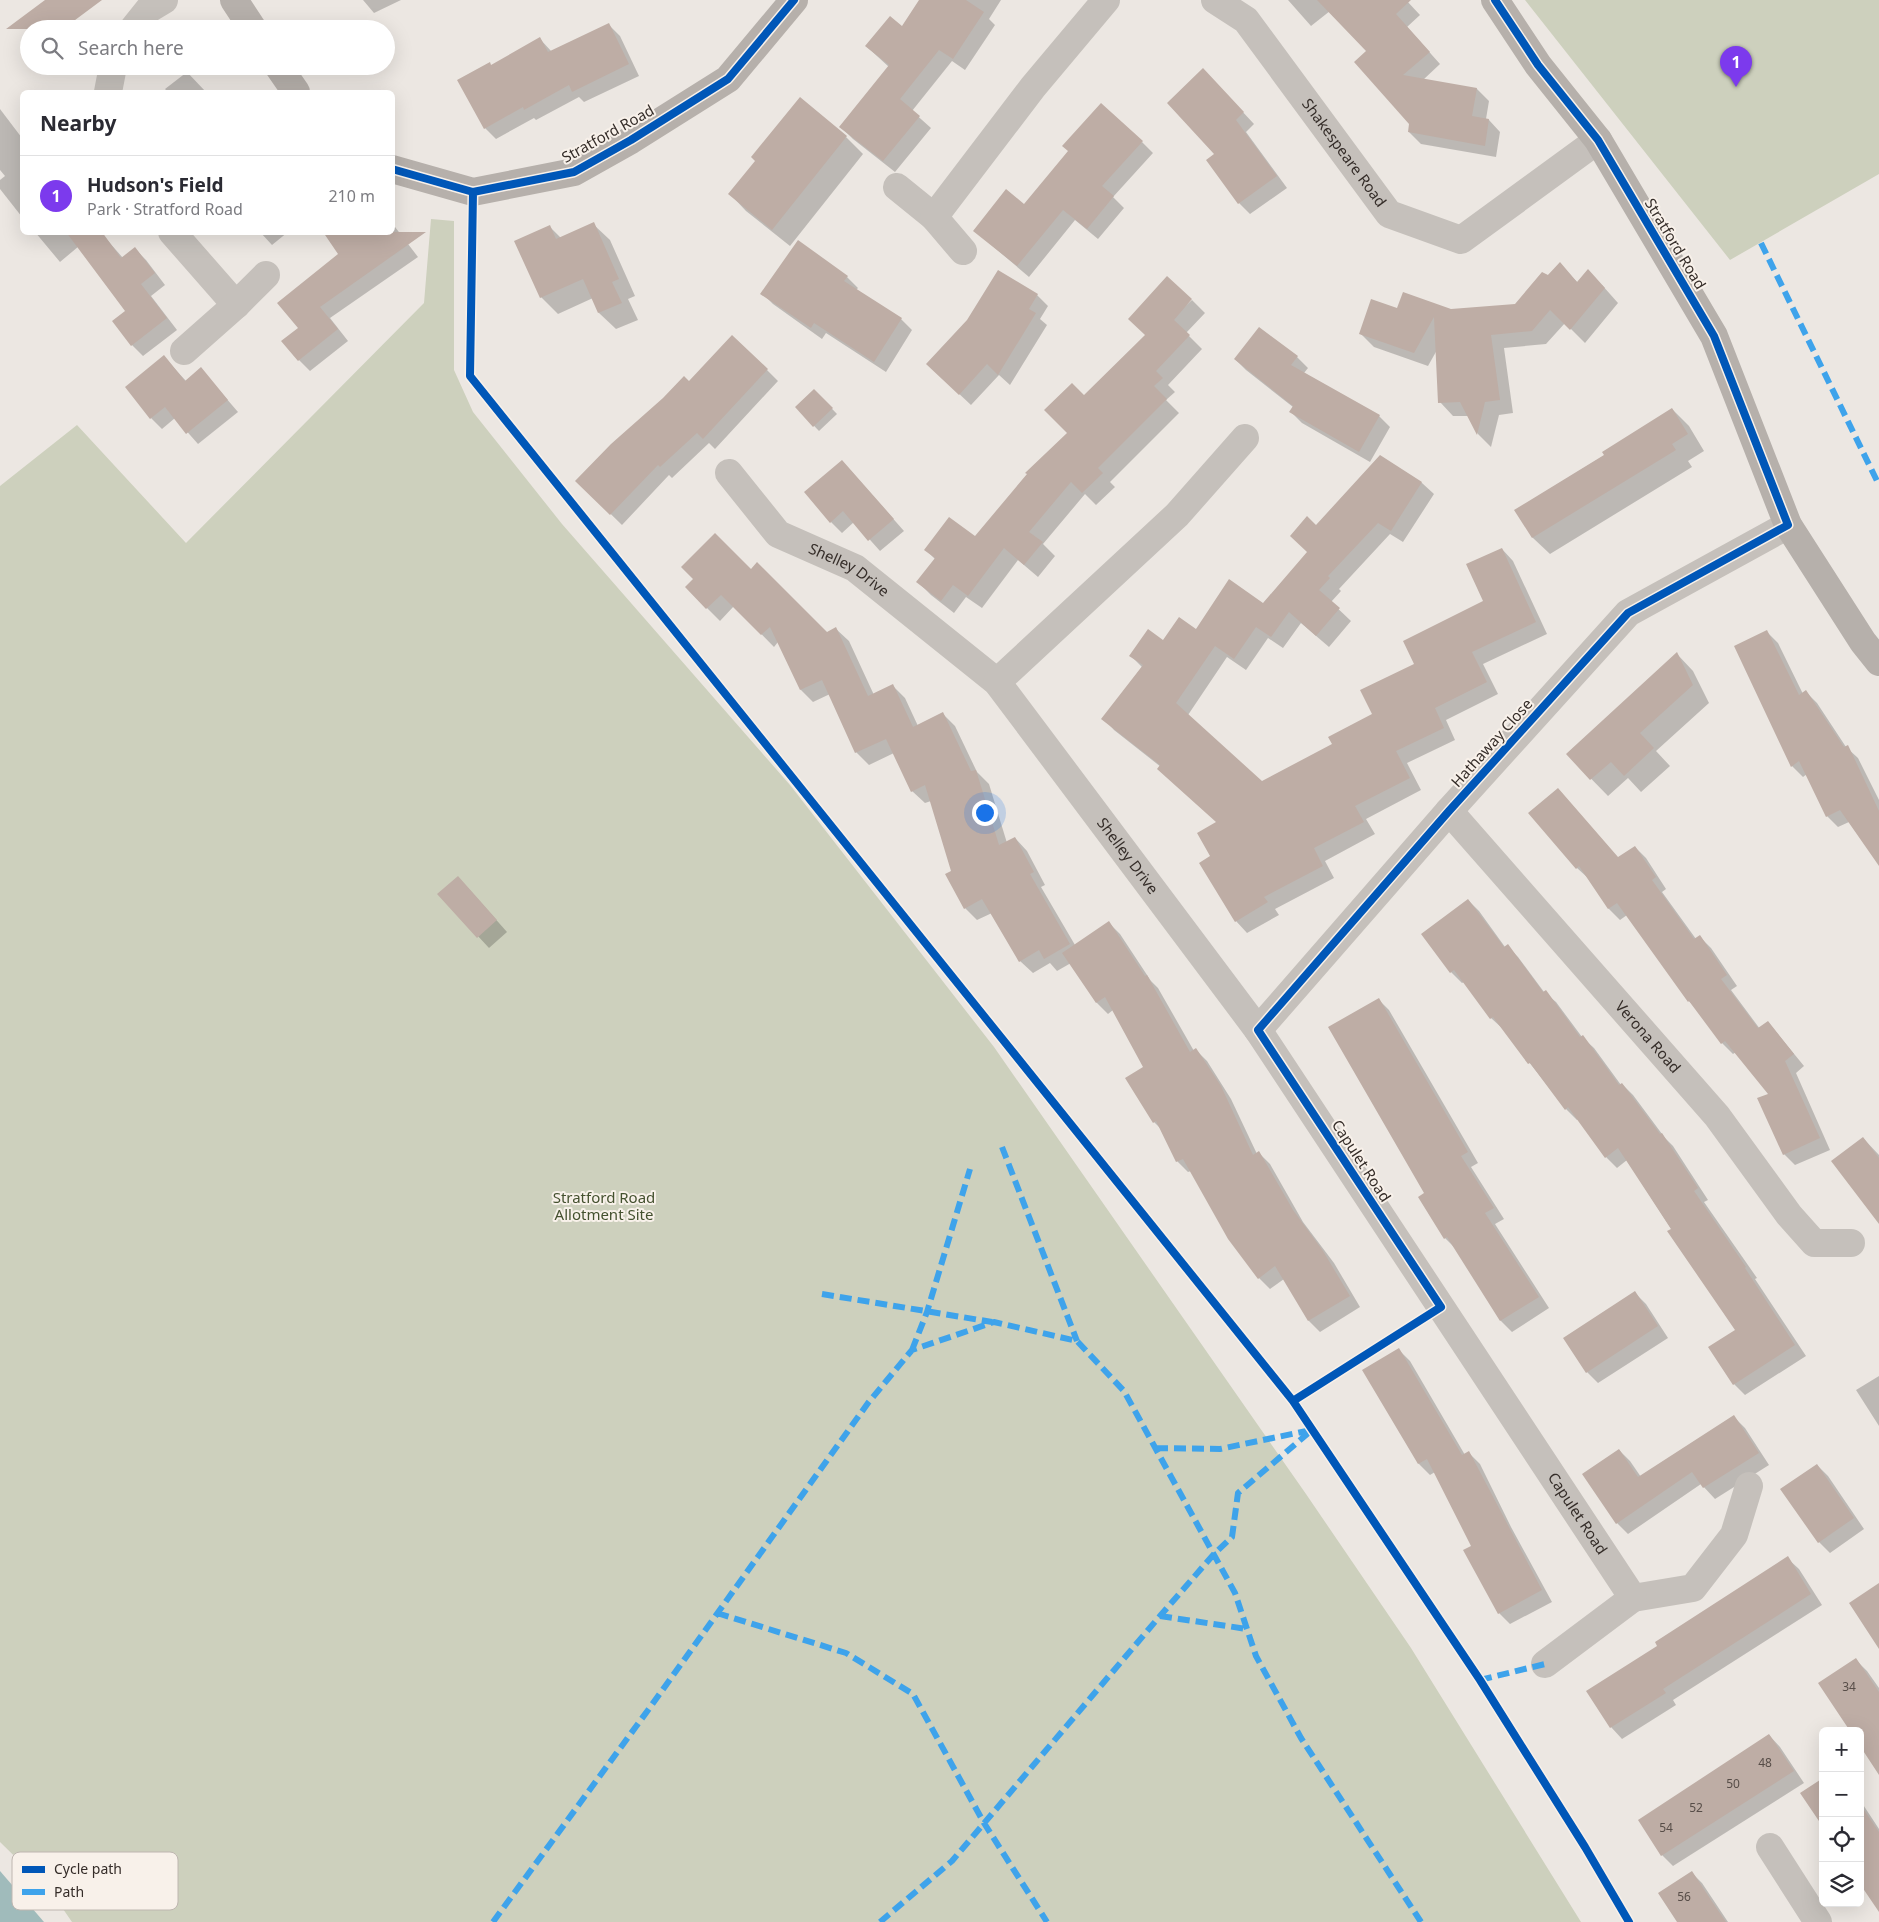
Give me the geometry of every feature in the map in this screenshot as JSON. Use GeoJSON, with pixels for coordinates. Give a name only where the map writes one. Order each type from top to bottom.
{"type":"FeatureCollection","features":[{"type":"Feature","properties":{"kind":"street"},"geometry":{"type":"LineString","coordinates":[[140,20],[149,9],[164,0]]}},
{"type":"Feature","properties":{"kind":"street"},"geometry":{"type":"LineString","coordinates":[[234,0],[247,20]]}},
{"type":"Feature","properties":{"kind":"street","name":"Stratford Road"},"geometry":{"type":"LineString","coordinates":[[395,170],[473,192],[574,172],[631,140],[728,79],[794,0]]}},
{"type":"Feature","properties":{"kind":"street"},"geometry":{"type":"LineString","coordinates":[[934,217],[1033,87],[1106,0]]}},
{"type":"Feature","properties":{"kind":"street","name":"Shakespeare Road"},"geometry":{"type":"LineString","coordinates":[[1216,0],[1246,20],[1389,214],[1462,240],[1598,140]]}},
{"type":"Feature","properties":{"kind":"street","name":"Stratford Road"},"geometry":{"type":"LineString","coordinates":[[1495,0],[1538,65],[1598,140],[1714,336],[1788,525],[1879,662]]}},
{"type":"Feature","properties":{"kind":"street"},"geometry":{"type":"LineString","coordinates":[[108,90],[111,75]]}},
{"type":"Feature","properties":{"kind":"street"},"geometry":{"type":"LineString","coordinates":[[284,75],[295,90]]}},
{"type":"Feature","properties":{"kind":"street"},"geometry":{"type":"LineString","coordinates":[[897,187],[934,217],[963,251]]}},
{"type":"Feature","properties":{"kind":"street"},"geometry":{"type":"LineString","coordinates":[[175,235],[236,305]]}},
{"type":"Feature","properties":{"kind":"street"},"geometry":{"type":"LineString","coordinates":[[184,351],[236,305],[266,275]]}},
{"type":"Feature","properties":{"kind":"street"},"geometry":{"type":"LineString","coordinates":[[997,682],[1177,515],[1244,438]]}},
{"type":"Feature","properties":{"kind":"street","name":"Shelley Drive"},"geometry":{"type":"LineString","coordinates":[[729,472],[778,534],[854,568],[997,682],[1258,1030]]}},
{"type":"Feature","properties":{"kind":"street","name":"Hathaway Close"},"geometry":{"type":"LineString","coordinates":[[1258,1030],[1449,811],[1628,613],[1788,525]]}},
{"type":"Feature","properties":{"kind":"street","name":"Verona Road"},"geometry":{"type":"LineString","coordinates":[[1449,811],[1717,1116],[1789,1215],[1814,1242],[1852,1242]]}},
{"type":"Feature","properties":{"kind":"street","name":"Capulet Road"},"geometry":{"type":"LineString","coordinates":[[1258,1030],[1633,1598]]}},
{"type":"Feature","properties":{"kind":"street"},"geometry":{"type":"LineString","coordinates":[[1546,1664],[1633,1598],[1693,1588],[1734,1535],[1749,1486]]}},
{"type":"Feature","properties":{"kind":"street"},"geometry":{"type":"LineString","coordinates":[[1770,1847],[1818,1922]]}},
{"type":"Feature","properties":{"kind":"green space"},"geometry":{"type":"Polygon","coordinates":[[[1525,0],[1879,0],[1879,174],[1730,260],[1525,0]]]}},
{"type":"Feature","properties":{"kind":"green space","name":"Stratford Road Allotment Site"},"geometry":{"type":"Polygon","coordinates":[[[431,219],[454,221],[454,370],[473,412],[562,524],[790,785],[994,1047],[1306,1494],[1411,1648],[1581,1922],[72,1922],[64,1910],[178,1910],[178,1852],[12,1852],[12,1854],[0,1842],[0,486],[77,425],[186,543],[424,303],[431,219]]]}},
{"type":"Feature","properties":{"kind":"water"},"geometry":{"type":"Polygon","coordinates":[[[0,1871],[12,1885],[12,1910],[34,1910],[44,1922],[0,1922],[0,1871]]]}},
{"type":"Feature","properties":{"kind":"building"},"geometry":{"type":"Polygon","coordinates":[[[45,0],[102,0],[75,20],[20,20],[20,29],[6,29],[45,0]]]}},
{"type":"Feature","properties":{"kind":"building"},"geometry":{"type":"Polygon","coordinates":[[[919,0],[966,0],[984,12],[953,59],[939,50],[900,99],[920,116],[883,161],[839,127],[889,65],[865,46],[890,16],[902,26],[919,0]]]}},
{"type":"Feature","properties":{"kind":"building"},"geometry":{"type":"Polygon","coordinates":[[[1317,0],[1411,0],[1396,14],[1430,52],[1403,75],[1477,88],[1472,116],[1489,119],[1485,146],[1408,132],[1409,124],[1354,62],[1366,51],[1317,0]]]}},
{"type":"Feature","properties":{"kind":"building"},"geometry":{"type":"Polygon","coordinates":[[[609,23],[629,64],[572,92],[569,85],[524,110],[523,107],[484,129],[457,80],[490,62],[491,65],[540,37],[548,52],[609,23]]]}},
{"type":"Feature","properties":{"kind":"building"},"geometry":{"type":"Polygon","coordinates":[[[1203,68],[1244,112],[1236,120],[1277,176],[1238,204],[1206,160],[1214,154],[1167,103],[1203,68]]]}},
{"type":"Feature","properties":{"kind":"building"},"geometry":{"type":"Polygon","coordinates":[[[800,97],[847,136],[772,230],[728,194],[755,161],[751,157],[800,97]]]}},
{"type":"Feature","properties":{"kind":"building"},"geometry":{"type":"Polygon","coordinates":[[[1101,103],[1143,141],[1102,186],[1114,196],[1087,229],[1063,210],[1017,266],[973,231],[1006,189],[1024,204],[1068,151],[1062,146],[1101,103]]]}},
{"type":"Feature","properties":{"kind":"building"},"geometry":{"type":"Polygon","coordinates":[[[594,222],[619,279],[612,282],[622,303],[598,313],[583,279],[540,298],[514,241],[550,225],[556,239],[594,222]]]}},
{"type":"Feature","properties":{"kind":"building"},"geometry":{"type":"Polygon","coordinates":[[[395,232],[426,232],[320,307],[338,329],[298,361],[281,341],[298,328],[277,303],[338,254],[325,235],[395,235],[395,232]]]}},
{"type":"Feature","properties":{"kind":"building"},"geometry":{"type":"Polygon","coordinates":[[[68,235],[104,235],[121,258],[135,247],[155,273],[141,284],[167,318],[131,346],[112,321],[125,311],[68,235]]]}},
{"type":"Feature","properties":{"kind":"building"},"geometry":{"type":"Polygon","coordinates":[[[798,240],[848,276],[844,281],[902,318],[874,362],[814,323],[811,328],[760,294],[798,240]]]}},
{"type":"Feature","properties":{"kind":"building"},"geometry":{"type":"Polygon","coordinates":[[[1560,262],[1577,282],[1588,269],[1605,288],[1570,330],[1550,310],[1532,331],[1491,335],[1500,400],[1485,402],[1477,435],[1460,402],[1438,403],[1434,317],[1414,353],[1359,334],[1371,299],[1397,308],[1403,292],[1451,309],[1515,304],[1542,272],[1548,275],[1560,262]]]}},
{"type":"Feature","properties":{"kind":"building"},"geometry":{"type":"Polygon","coordinates":[[[998,270],[1038,294],[1029,309],[1036,313],[998,375],[987,364],[959,395],[926,364],[967,320],[998,270]]]}},
{"type":"Feature","properties":{"kind":"building"},"geometry":{"type":"Polygon","coordinates":[[[1167,276],[1192,299],[1174,320],[1190,335],[1156,371],[1163,378],[1154,386],[1167,399],[1098,468],[1103,473],[1082,493],[1071,482],[1029,532],[1043,542],[1024,565],[1004,548],[968,596],[953,585],[941,601],[916,582],[935,558],[924,550],[949,517],[975,536],[1027,474],[1025,473],[1067,433],[1044,410],[1072,383],[1084,395],[1145,335],[1128,319],[1167,276]]]}},
{"type":"Feature","properties":{"kind":"building"},"geometry":{"type":"Polygon","coordinates":[[[1259,327],[1298,356],[1291,365],[1380,415],[1359,452],[1289,412],[1293,406],[1234,359],[1259,327]]]}},
{"type":"Feature","properties":{"kind":"building"},"geometry":{"type":"Polygon","coordinates":[[[732,335],[768,369],[703,439],[697,433],[660,467],[658,465],[610,515],[575,481],[611,444],[663,398],[684,376],[689,381],[732,335]]]}},
{"type":"Feature","properties":{"kind":"building"},"geometry":{"type":"Polygon","coordinates":[[[164,355],[185,381],[201,367],[228,400],[186,434],[165,407],[150,419],[125,387],[164,355]]]}},
{"type":"Feature","properties":{"kind":"building"},"geometry":{"type":"Polygon","coordinates":[[[814,389],[833,408],[813,427],[795,407],[814,389]]]}},
{"type":"Feature","properties":{"kind":"building"},"geometry":{"type":"Polygon","coordinates":[[[1672,408],[1688,434],[1672,444],[1676,450],[1532,538],[1514,510],[1604,455],[1602,452],[1672,408]]]}},
{"type":"Feature","properties":{"kind":"building"},"geometry":{"type":"Polygon","coordinates":[[[1380,455],[1422,482],[1391,531],[1378,523],[1328,576],[1330,578],[1319,590],[1340,608],[1316,636],[1289,612],[1271,637],[1256,627],[1234,659],[1215,646],[1176,703],[1262,781],[1332,744],[1328,737],[1372,714],[1360,690],[1414,664],[1403,641],[1483,601],[1466,564],[1502,548],[1536,622],[1472,652],[1487,682],[1435,708],[1444,728],[1396,751],[1410,778],[1355,806],[1364,822],[1314,848],[1323,866],[1264,897],[1268,902],[1235,922],[1199,863],[1210,856],[1197,833],[1216,822],[1157,769],[1160,765],[1101,719],[1143,665],[1129,656],[1148,629],[1163,640],[1179,617],[1196,629],[1229,579],[1263,603],[1307,552],[1290,536],[1307,516],[1316,525],[1380,455]]]}},
{"type":"Feature","properties":{"kind":"building"},"geometry":{"type":"Polygon","coordinates":[[[842,460],[894,519],[868,541],[843,511],[830,523],[804,492],[842,460]]]}},
{"type":"Feature","properties":{"kind":"building"},"geometry":{"type":"Polygon","coordinates":[[[715,533],[751,569],[757,562],[827,632],[836,627],[868,696],[893,684],[913,727],[943,712],[971,771],[976,770],[999,845],[1015,837],[1034,872],[1030,874],[1070,944],[1044,959],[1039,950],[1019,962],[982,899],[964,909],[945,874],[951,871],[925,785],[911,792],[886,739],[855,753],[822,680],[800,690],[770,627],[761,635],[721,595],[706,609],[685,587],[693,579],[681,567],[715,533]]]}},
{"type":"Feature","properties":{"kind":"building"},"geometry":{"type":"Polygon","coordinates":[[[1767,630],[1799,695],[1806,690],[1844,747],[1848,745],[1879,811],[1879,866],[1840,810],[1826,817],[1799,761],[1791,767],[1734,646],[1767,630]]]}},
{"type":"Feature","properties":{"kind":"building"},"geometry":{"type":"Polygon","coordinates":[[[1677,652],[1693,685],[1640,733],[1654,748],[1624,776],[1611,762],[1590,780],[1566,754],[1677,652]]]}},
{"type":"Feature","properties":{"kind":"building"},"geometry":{"type":"Polygon","coordinates":[[[1558,788],[1618,857],[1635,846],[1656,877],[1652,880],[1694,939],[1700,935],[1727,975],[1721,979],[1758,1028],[1768,1021],[1794,1054],[1785,1061],[1820,1138],[1783,1155],[1757,1098],[1768,1094],[1725,1041],[1721,1044],[1688,1002],[1617,903],[1608,909],[1579,866],[1576,869],[1528,813],[1558,788]]]}},
{"type":"Feature","properties":{"kind":"building"},"geometry":{"type":"Polygon","coordinates":[[[458,876],[497,920],[477,938],[437,894],[458,876]]]}},
{"type":"Feature","properties":{"kind":"building"},"geometry":{"type":"Polygon","coordinates":[[[1468,899],[1504,947],[1508,944],[1543,992],[1546,990],[1580,1037],[1583,1035],[1619,1085],[1622,1083],[1660,1134],[1662,1133],[1698,1188],[1694,1191],[1746,1267],[1795,1345],[1733,1385],[1708,1347],[1735,1330],[1667,1231],[1671,1229],[1618,1148],[1605,1158],[1568,1107],[1565,1110],[1493,1017],[1490,1019],[1454,970],[1450,973],[1421,934],[1468,899]]]}},
{"type":"Feature","properties":{"kind":"building"},"geometry":{"type":"Polygon","coordinates":[[[1109,921],[1145,976],[1147,975],[1190,1052],[1196,1048],[1221,1086],[1253,1155],[1259,1151],[1293,1210],[1323,1251],[1350,1296],[1308,1321],[1275,1266],[1258,1279],[1228,1239],[1183,1159],[1176,1162],[1156,1121],[1153,1123],[1125,1078],[1143,1067],[1105,997],[1096,1003],[1062,953],[1109,921]]]}},
{"type":"Feature","properties":{"kind":"building"},"geometry":{"type":"Polygon","coordinates":[[[1379,998],[1468,1152],[1461,1156],[1494,1208],[1485,1213],[1539,1297],[1500,1321],[1447,1237],[1444,1239],[1418,1197],[1424,1193],[1328,1027],[1379,998]]]}},
{"type":"Feature","properties":{"kind":"building"},"geometry":{"type":"Polygon","coordinates":[[[1863,1137],[1879,1158],[1879,1224],[1831,1161],[1863,1137]]]}},
{"type":"Feature","properties":{"kind":"building"},"geometry":{"type":"Polygon","coordinates":[[[1635,1291],[1658,1326],[1586,1373],[1563,1338],[1635,1291]]]}},
{"type":"Feature","properties":{"kind":"building"},"geometry":{"type":"Polygon","coordinates":[[[1399,1348],[1462,1455],[1469,1451],[1542,1590],[1498,1614],[1463,1550],[1471,1546],[1427,1459],[1418,1464],[1362,1370],[1399,1348]]]}},
{"type":"Feature","properties":{"kind":"building"},"geometry":{"type":"Polygon","coordinates":[[[1734,1415],[1759,1453],[1703,1488],[1692,1472],[1616,1524],[1582,1474],[1619,1449],[1638,1477],[1734,1415]]]}},
{"type":"Feature","properties":{"kind":"building"},"geometry":{"type":"Polygon","coordinates":[[[1817,1464],[1854,1518],[1818,1543],[1780,1489],[1817,1464]]]}},
{"type":"Feature","properties":{"kind":"building"},"geometry":{"type":"Polygon","coordinates":[[[1788,1556],[1811,1594],[1663,1689],[1666,1693],[1610,1728],[1586,1691],[1657,1646],[1655,1642],[1788,1556]]]}},
{"type":"Feature","properties":{"kind":"building"},"geometry":{"type":"Polygon","coordinates":[[[1879,1583],[1879,1649],[1849,1603],[1879,1583]]]}},
{"type":"Feature","properties":{"kind":"building"},"geometry":{"type":"Polygon","coordinates":[[[1856,1658],[1879,1692],[1879,1775],[1864,1752],[1864,1727],[1847,1727],[1818,1683],[1856,1658]]]}},
{"type":"Feature","properties":{"kind":"building"},"geometry":{"type":"Polygon","coordinates":[[[1769,1734],[1794,1771],[1661,1856],[1638,1820],[1769,1734]]]}},
{"type":"Feature","properties":{"kind":"building"},"geometry":{"type":"Polygon","coordinates":[[[1819,1781],[1819,1821],[1800,1793],[1819,1781]]]}},
{"type":"Feature","properties":{"kind":"building"},"geometry":{"type":"Polygon","coordinates":[[[1864,1810],[1879,1832],[1879,1912],[1864,1890],[1864,1810]]]}},
{"type":"Feature","properties":{"kind":"building"},"geometry":{"type":"Polygon","coordinates":[[[1692,1871],[1726,1922],[1677,1922],[1658,1893],[1692,1871]]]}},
{"type":"Feature","properties":{"kind":"marked path"},"geometry":{"type":"LineString","coordinates":[[1761,243],[1879,485]]}},
{"type":"Feature","properties":{"kind":"marked path"},"geometry":{"type":"LineString","coordinates":[[1002,1147],[1077,1341]]}},
{"type":"Feature","properties":{"kind":"marked path"},"geometry":{"type":"LineString","coordinates":[[912,1350],[927,1312],[970,1169]]}},
{"type":"Feature","properties":{"kind":"marked path"},"geometry":{"type":"LineString","coordinates":[[822,1294],[992,1322]]}},
{"type":"Feature","properties":{"kind":"marked path"},"geometry":{"type":"LineString","coordinates":[[493,1922],[651,1706],[868,1403],[912,1350],[994,1322],[1077,1341],[1124,1391],[1235,1593],[1256,1656],[1301,1738],[1421,1922]]}},
{"type":"Feature","properties":{"kind":"marked path"},"geometry":{"type":"LineString","coordinates":[[1156,1448],[1220,1449],[1311,1430]]}},
{"type":"Feature","properties":{"kind":"marked path"},"geometry":{"type":"LineString","coordinates":[[880,1922],[952,1861],[1160,1616],[1214,1554],[1232,1537],[1238,1493],[1312,1430]]}},
{"type":"Feature","properties":{"kind":"marked path"},"geometry":{"type":"LineString","coordinates":[[717,1613],[846,1653],[913,1694],[984,1823],[1047,1922]]}},
{"type":"Feature","properties":{"kind":"marked path"},"geometry":{"type":"LineString","coordinates":[[1160,1616],[1247,1629]]}},
{"type":"Feature","properties":{"kind":"marked path"},"geometry":{"type":"LineString","coordinates":[[1480,1680],[1545,1664]]}},
{"type":"Feature","properties":{"kind":"cycle path"},"geometry":{"type":"LineString","coordinates":[[395,170],[473,192],[574,172],[631,140],[728,79],[794,0]]}},
{"type":"Feature","properties":{"kind":"cycle path"},"geometry":{"type":"LineString","coordinates":[[1293,1401],[1441,1307],[1258,1030],[1449,811],[1628,613],[1788,525],[1714,336],[1598,140],[1538,65],[1495,0]]}},
{"type":"Feature","properties":{"kind":"cycle path"},"geometry":{"type":"LineString","coordinates":[[473,192],[470,376],[1293,1401],[1480,1680],[1585,1847],[1629,1922]]}},
{"type":"Feature","properties":{"kind":"place","name":"Hudson's Field"},"geometry":{"type":"Point","coordinates":[1736,87]}}]}
